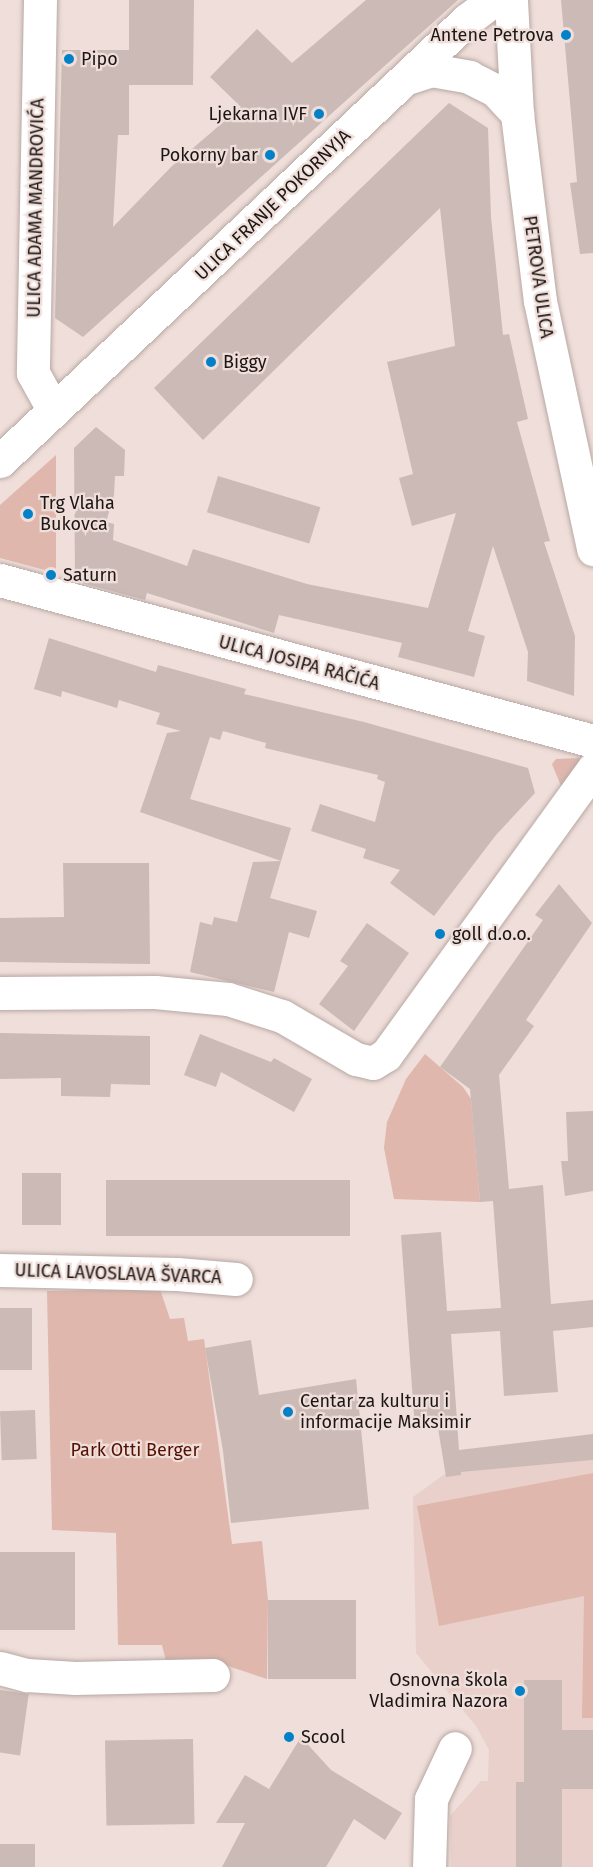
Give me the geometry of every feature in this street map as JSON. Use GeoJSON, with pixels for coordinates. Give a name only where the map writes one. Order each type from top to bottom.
{"type":"FeatureCollection","features":[{"type":"Feature","properties":{"kind":"street","name":"ULICA ADAMA MANDROVIĆA"},"geometry":{"type":"LineString","coordinates":[[40,0],[33,373],[54,411]]}},
{"type":"Feature","properties":{"kind":"street","name":"ULICA FRANJE POKORNYJA"},"geometry":{"type":"LineString","coordinates":[[54,411],[407,78],[494,0]]}},
{"type":"Feature","properties":{"kind":"street","name":"PETROVA ULICA"},"geometry":{"type":"LineString","coordinates":[[511,0],[517,114],[540,301],[593,549]]}},
{"type":"Feature","properties":{"kind":"street"},"geometry":{"type":"LineString","coordinates":[[407,78],[431,70],[469,77],[495,90],[517,114]]}},
{"type":"Feature","properties":{"kind":"street"},"geometry":{"type":"LineString","coordinates":[[0,461],[54,411]]}},
{"type":"Feature","properties":{"kind":"street","name":"ULICA JOSIPA RAČIĆA"},"geometry":{"type":"LineString","coordinates":[[3,581],[593,741]]}},
{"type":"Feature","properties":{"kind":"street"},"geometry":{"type":"LineString","coordinates":[[0,993],[155,992],[228,999],[282,1016],[356,1059],[373,1063],[393,1045],[593,769]]}},
{"type":"Feature","properties":{"kind":"street","name":"ULICA LAVOSLAVA ŠVARCA"},"geometry":{"type":"LineString","coordinates":[[0,1270],[165,1273],[236,1279]]}},
{"type":"Feature","properties":{"kind":"street"},"geometry":{"type":"LineString","coordinates":[[0,1668],[27,1675],[75,1678],[213,1676]]}},
{"type":"Feature","properties":{"kind":"street"},"geometry":{"type":"LineString","coordinates":[[429,1867],[431,1798],[454,1748]]}},
{"type":"Feature","properties":{"kind":"shaded area","name":"Osnovna škola Vladimira Nazora"},"geometry":{"type":"Polygon","coordinates":[[[593,1460],[593,1867],[451,1867],[450,1816],[481,1781],[488,1781],[489,1750],[476,1726],[416,1653],[413,1497],[446,1473],[593,1460]]]}},
{"type":"Feature","properties":{"kind":"green space"},"geometry":{"type":"Polygon","coordinates":[[[56,455],[56,573],[0,558],[0,505],[56,455]]]}},
{"type":"Feature","properties":{"kind":"green space"},"geometry":{"type":"Polygon","coordinates":[[[579,758],[581,763],[564,793],[552,764],[556,759],[579,758]]]}},
{"type":"Feature","properties":{"kind":"green space"},"geometry":{"type":"Polygon","coordinates":[[[425,1054],[463,1087],[471,1099],[480,1202],[394,1199],[384,1148],[387,1122],[406,1079],[425,1054]]]}},
{"type":"Feature","properties":{"kind":"green space","name":"Park Otti Berger"},"geometry":{"type":"Polygon","coordinates":[[[160,1289],[170,1319],[184,1318],[188,1341],[204,1339],[232,1544],[262,1541],[268,1600],[267,1679],[222,1664],[166,1661],[162,1645],[118,1645],[116,1533],[52,1530],[47,1291],[160,1289]]]}},
{"type":"Feature","properties":{"kind":"green space"},"geometry":{"type":"Polygon","coordinates":[[[593,1473],[593,1718],[582,1718],[584,1596],[439,1626],[417,1506],[593,1473]]]}},
{"type":"Feature","properties":{"kind":"building"},"geometry":{"type":"Polygon","coordinates":[[[129,0],[194,0],[193,85],[129,85],[129,135],[118,135],[113,227],[172,166],[241,107],[210,77],[257,29],[292,63],[366,0],[458,0],[83,337],[55,318],[62,50],[129,50],[129,0]]]}},
{"type":"Feature","properties":{"kind":"building"},"geometry":{"type":"Polygon","coordinates":[[[561,0],[593,0],[593,253],[580,254],[570,183],[577,182],[561,0]]]}},
{"type":"Feature","properties":{"kind":"building"},"geometry":{"type":"Polygon","coordinates":[[[449,103],[488,128],[491,217],[503,335],[509,334],[528,419],[517,422],[550,541],[544,542],[575,636],[574,696],[527,681],[528,652],[493,546],[468,631],[485,636],[474,677],[398,657],[402,643],[279,615],[274,633],[147,593],[145,600],[75,581],[74,448],[96,427],[125,450],[124,476],[115,476],[114,495],[106,522],[114,524],[113,540],[187,566],[193,549],[307,584],[428,608],[456,513],[412,526],[399,478],[413,474],[387,362],[455,346],[440,208],[203,440],[154,388],[449,103]]]}},
{"type":"Feature","properties":{"kind":"building"},"geometry":{"type":"Polygon","coordinates":[[[218,476],[320,507],[309,544],[207,512],[218,476]]]}},
{"type":"Feature","properties":{"kind":"building"},"geometry":{"type":"Polygon","coordinates":[[[49,638],[156,672],[158,665],[246,689],[244,694],[364,722],[528,768],[535,793],[496,835],[434,916],[390,883],[400,870],[363,858],[366,849],[311,831],[320,804],[375,822],[385,782],[377,779],[378,775],[265,748],[266,743],[223,731],[220,740],[210,737],[190,799],[291,828],[281,861],[140,812],[167,733],[181,731],[156,724],[160,713],[119,700],[117,708],[62,691],[61,697],[34,689],[49,638]]]}},
{"type":"Feature","properties":{"kind":"building"},"geometry":{"type":"Polygon","coordinates":[[[281,861],[270,898],[317,911],[309,938],[289,932],[274,992],[190,972],[200,922],[212,925],[214,917],[237,922],[253,862],[281,861]]]}},
{"type":"Feature","properties":{"kind":"building"},"geometry":{"type":"Polygon","coordinates":[[[63,863],[149,863],[150,964],[0,962],[0,918],[64,917],[63,863]]]}},
{"type":"Feature","properties":{"kind":"building"},"geometry":{"type":"Polygon","coordinates":[[[559,884],[592,923],[526,1020],[534,1026],[499,1075],[509,1189],[543,1185],[551,1304],[593,1300],[593,1327],[553,1331],[558,1392],[504,1396],[500,1331],[451,1334],[459,1450],[593,1434],[593,1460],[461,1472],[461,1475],[446,1477],[438,1428],[415,1429],[401,1235],[441,1232],[447,1311],[501,1308],[493,1201],[480,1202],[470,1089],[440,1067],[543,920],[535,915],[559,884]]]}},
{"type":"Feature","properties":{"kind":"building"},"geometry":{"type":"Polygon","coordinates":[[[367,923],[409,953],[354,1031],[319,1004],[348,966],[340,961],[367,923]]]}},
{"type":"Feature","properties":{"kind":"building"},"geometry":{"type":"Polygon","coordinates":[[[0,1033],[150,1036],[150,1085],[111,1084],[110,1097],[61,1096],[61,1078],[0,1079],[0,1033]]]}},
{"type":"Feature","properties":{"kind":"building"},"geometry":{"type":"Polygon","coordinates":[[[200,1034],[271,1062],[274,1058],[312,1079],[294,1112],[221,1072],[216,1087],[184,1075],[200,1034]]]}},
{"type":"Feature","properties":{"kind":"building"},"geometry":{"type":"Polygon","coordinates":[[[593,1111],[593,1191],[565,1196],[561,1161],[568,1161],[566,1112],[593,1111]]]}},
{"type":"Feature","properties":{"kind":"building"},"geometry":{"type":"Polygon","coordinates":[[[22,1173],[61,1173],[61,1225],[22,1225],[22,1173]]]}},
{"type":"Feature","properties":{"kind":"building"},"geometry":{"type":"Polygon","coordinates":[[[106,1180],[350,1180],[350,1236],[106,1236],[106,1180]]]}},
{"type":"Feature","properties":{"kind":"building"},"geometry":{"type":"Polygon","coordinates":[[[0,1308],[32,1308],[32,1370],[0,1370],[0,1308]]]}},
{"type":"Feature","properties":{"kind":"building"},"geometry":{"type":"Polygon","coordinates":[[[251,1340],[259,1395],[356,1379],[369,1509],[231,1523],[223,1451],[205,1348],[251,1340]]]}},
{"type":"Feature","properties":{"kind":"building"},"geometry":{"type":"Polygon","coordinates":[[[35,1410],[37,1459],[2,1460],[0,1411],[35,1410]]]}},
{"type":"Feature","properties":{"kind":"building"},"geometry":{"type":"Polygon","coordinates":[[[0,1552],[75,1552],[75,1630],[0,1630],[0,1552]]]}},
{"type":"Feature","properties":{"kind":"building"},"geometry":{"type":"Polygon","coordinates":[[[268,1600],[356,1600],[356,1679],[268,1679],[268,1600]]]}},
{"type":"Feature","properties":{"kind":"building"},"geometry":{"type":"Polygon","coordinates":[[[524,1680],[562,1680],[562,1730],[593,1730],[593,1789],[562,1789],[562,1867],[516,1867],[516,1782],[524,1782],[524,1680]]]}},
{"type":"Feature","properties":{"kind":"building"},"geometry":{"type":"Polygon","coordinates":[[[0,1690],[29,1694],[20,1755],[0,1753],[0,1690]]]}},
{"type":"Feature","properties":{"kind":"building"},"geometry":{"type":"Polygon","coordinates":[[[301,1737],[331,1770],[402,1813],[385,1840],[354,1819],[326,1867],[222,1867],[245,1823],[216,1823],[245,1775],[269,1789],[301,1737]]]}},
{"type":"Feature","properties":{"kind":"building"},"geometry":{"type":"Polygon","coordinates":[[[193,1739],[194,1824],[106,1826],[105,1741],[193,1739]]]}},
{"type":"Feature","properties":{"kind":"building"},"geometry":{"type":"Polygon","coordinates":[[[0,1844],[35,1844],[35,1867],[0,1867],[0,1844]]]}},
{"type":"Feature","properties":{"kind":"place","name":"Antene Petrova"},"geometry":{"type":"Point","coordinates":[566,35]}},
{"type":"Feature","properties":{"kind":"place","name":"Pipo"},"geometry":{"type":"Point","coordinates":[69,59]}},
{"type":"Feature","properties":{"kind":"place","name":"Ljekarna IVF"},"geometry":{"type":"Point","coordinates":[319,114]}},
{"type":"Feature","properties":{"kind":"place","name":"Pokorny bar"},"geometry":{"type":"Point","coordinates":[270,155]}},
{"type":"Feature","properties":{"kind":"place","name":"Biggy"},"geometry":{"type":"Point","coordinates":[211,362]}},
{"type":"Feature","properties":{"kind":"place","name":"Trg Vlaha Bukovca"},"geometry":{"type":"Point","coordinates":[28,514]}},
{"type":"Feature","properties":{"kind":"place","name":"Saturn"},"geometry":{"type":"Point","coordinates":[51,575]}},
{"type":"Feature","properties":{"kind":"place","name":"goll d.o.o."},"geometry":{"type":"Point","coordinates":[440,934]}},
{"type":"Feature","properties":{"kind":"place","name":"Centar za kulturu i informacije Maksimir"},"geometry":{"type":"Point","coordinates":[288,1412]}},
{"type":"Feature","properties":{"kind":"place","name":"Osnovna škola Vladimira Nazora"},"geometry":{"type":"Point","coordinates":[520,1691]}},
{"type":"Feature","properties":{"kind":"place","name":"Scool"},"geometry":{"type":"Point","coordinates":[289,1737]}}]}
